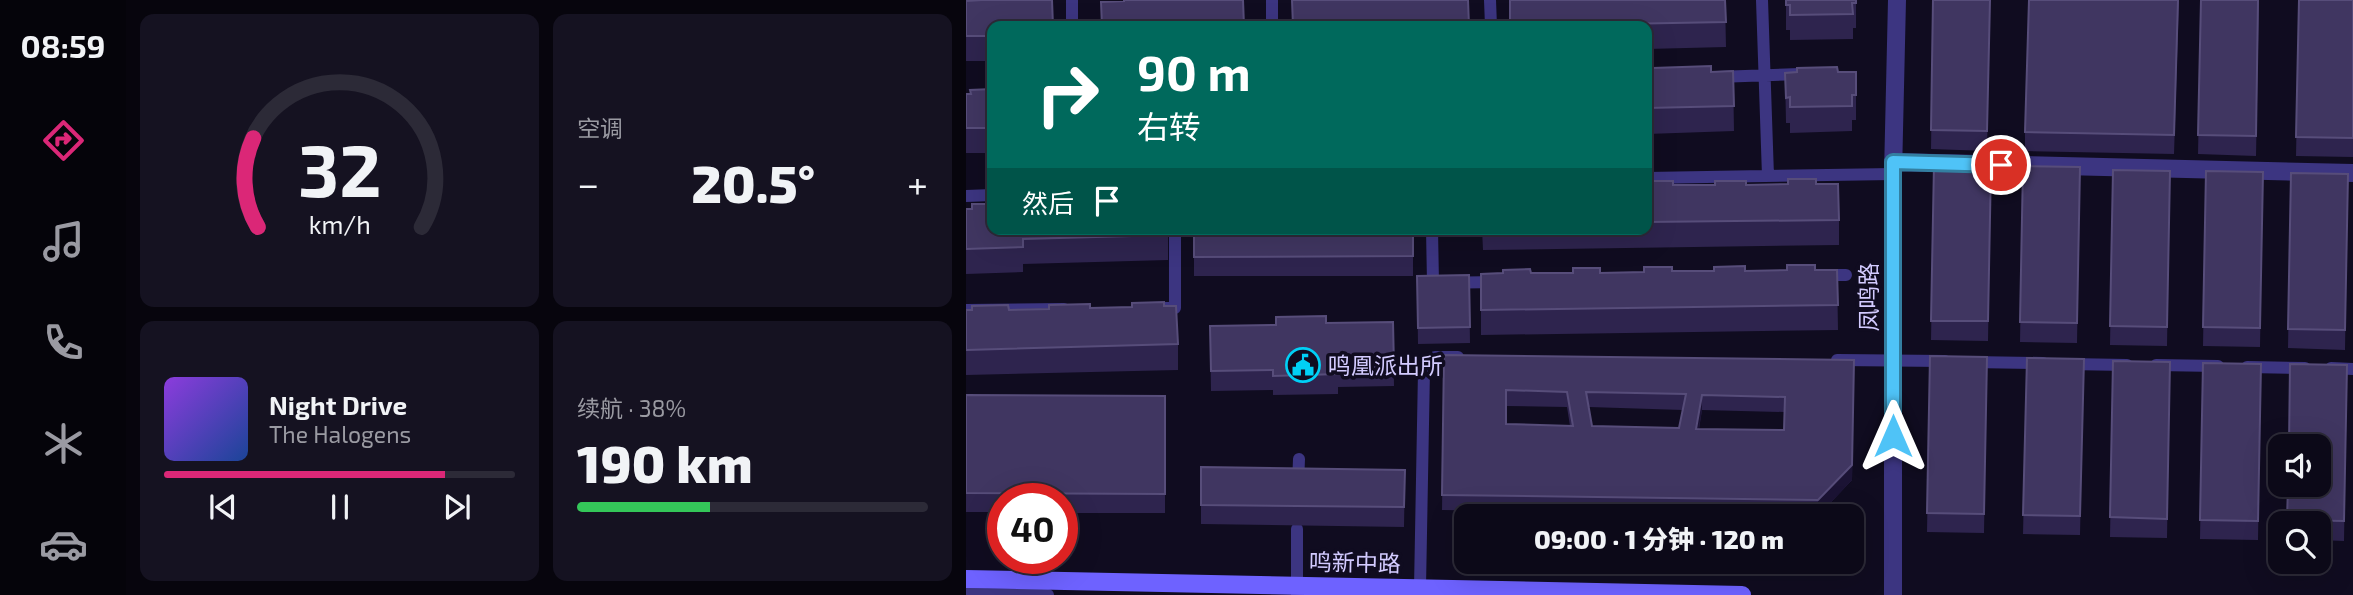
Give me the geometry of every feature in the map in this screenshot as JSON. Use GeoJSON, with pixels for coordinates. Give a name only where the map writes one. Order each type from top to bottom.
{"type":"FeatureCollection","features":[{"type":"Feature","properties":{"kind":"main road","name":"鸣新中路"},"geometry":{"type":"LineString","coordinates":[[966,579],[1297,590],[1420,588],[1742,595]]}},
{"type":"Feature","properties":{"kind":"street","name":"凤鸣路"},"geometry":{"type":"LineString","coordinates":[[1893,595],[1893,168],[1898,0]]}},
{"type":"Feature","properties":{"kind":"street"},"geometry":{"type":"LineString","coordinates":[[1893,168],[2353,173]]}},
{"type":"Feature","properties":{"kind":"lane"},"geometry":{"type":"LineString","coordinates":[[1072,0],[1072,21]]}},
{"type":"Feature","properties":{"kind":"lane"},"geometry":{"type":"LineString","coordinates":[[1272,0],[1272,21]]}},
{"type":"Feature","properties":{"kind":"lane"},"geometry":{"type":"LineString","coordinates":[[1490,0],[1491,21]]}},
{"type":"Feature","properties":{"kind":"lane"},"geometry":{"type":"LineString","coordinates":[[1762,0],[1768,176]]}},
{"type":"Feature","properties":{"kind":"lane"},"geometry":{"type":"LineString","coordinates":[[1699,77],[1817,74]]}},
{"type":"Feature","properties":{"kind":"lane"},"geometry":{"type":"LineString","coordinates":[[1652,178],[1768,176],[1893,168]]}},
{"type":"Feature","properties":{"kind":"lane"},"geometry":{"type":"LineString","coordinates":[[966,196],[987,195]]}},
{"type":"Feature","properties":{"kind":"lane"},"geometry":{"type":"LineString","coordinates":[[1147,308],[1175,308],[1175,235]]}},
{"type":"Feature","properties":{"kind":"lane"},"geometry":{"type":"LineString","coordinates":[[1432,235],[1433,283],[1516,281]]}},
{"type":"Feature","properties":{"kind":"lane"},"geometry":{"type":"LineString","coordinates":[[1804,276],[1846,275]]}},
{"type":"Feature","properties":{"kind":"lane"},"geometry":{"type":"LineString","coordinates":[[966,310],[1078,309]]}},
{"type":"Feature","properties":{"kind":"lane"},"geometry":{"type":"LineString","coordinates":[[1420,588],[1424,370],[1435,357],[1476,357]]}},
{"type":"Feature","properties":{"kind":"lane"},"geometry":{"type":"LineString","coordinates":[[1824,360],[2353,369]]}},
{"type":"Feature","properties":{"kind":"lane"},"geometry":{"type":"LineString","coordinates":[[1298,485],[1299,459]]}},
{"type":"Feature","properties":{"kind":"lane"},"geometry":{"type":"LineString","coordinates":[[1297,529],[1297,590]]}},
{"type":"Feature","properties":{"kind":"lane"},"geometry":{"type":"LineString","coordinates":[[966,594],[1048,595]]}},
{"type":"Feature","properties":{"kind":"building"},"geometry":{"type":"Polygon","coordinates":[[[1052,0],[1053,21],[987,21],[987,36],[966,36],[966,1],[1052,0]]]}},
{"type":"Feature","properties":{"kind":"building"},"geometry":{"type":"Polygon","coordinates":[[[1243,0],[1244,21],[1102,21],[1101,2],[1243,0]]]}},
{"type":"Feature","properties":{"kind":"building"},"geometry":{"type":"Polygon","coordinates":[[[1292,0],[1468,0],[1469,21],[1293,21],[1292,0]]]}},
{"type":"Feature","properties":{"kind":"building"},"geometry":{"type":"Polygon","coordinates":[[[1510,0],[1725,0],[1726,22],[1510,21],[1510,0]]]}},
{"type":"Feature","properties":{"kind":"building"},"geometry":{"type":"Polygon","coordinates":[[[1786,0],[1856,0],[1856,3],[1852,3],[1853,14],[1790,15],[1790,5],[1786,5],[1786,0]]]}},
{"type":"Feature","properties":{"kind":"building"},"geometry":{"type":"Polygon","coordinates":[[[1933,0],[1990,0],[1987,131],[1931,130],[1933,0]]]}},
{"type":"Feature","properties":{"kind":"building"},"geometry":{"type":"Polygon","coordinates":[[[2029,0],[2178,0],[2174,135],[2025,132],[2029,0]]]}},
{"type":"Feature","properties":{"kind":"building"},"geometry":{"type":"Polygon","coordinates":[[[2201,0],[2258,0],[2256,136],[2198,135],[2201,0]]]}},
{"type":"Feature","properties":{"kind":"building"},"geometry":{"type":"Polygon","coordinates":[[[2299,0],[2353,0],[2353,138],[2296,137],[2299,0]]]}},
{"type":"Feature","properties":{"kind":"building"},"geometry":{"type":"Polygon","coordinates":[[[1711,66],[1711,72],[1733,71],[1734,106],[1652,108],[1653,68],[1711,66]]]}},
{"type":"Feature","properties":{"kind":"building"},"geometry":{"type":"Polygon","coordinates":[[[1837,67],[1838,72],[1856,72],[1856,95],[1852,95],[1852,106],[1790,107],[1790,97],[1786,98],[1785,73],[1797,72],[1797,68],[1837,67]]]}},
{"type":"Feature","properties":{"kind":"building"},"geometry":{"type":"Polygon","coordinates":[[[987,89],[987,128],[966,128],[966,94],[971,94],[970,90],[987,89]]]}},
{"type":"Feature","properties":{"kind":"building"},"geometry":{"type":"Polygon","coordinates":[[[1934,164],[1991,165],[1988,321],[1931,321],[1934,164]]]}},
{"type":"Feature","properties":{"kind":"building"},"geometry":{"type":"Polygon","coordinates":[[[2023,166],[2080,167],[2077,323],[2020,322],[2023,166]]]}},
{"type":"Feature","properties":{"kind":"building"},"geometry":{"type":"Polygon","coordinates":[[[2113,170],[2170,171],[2167,327],[2110,326],[2113,170]]]}},
{"type":"Feature","properties":{"kind":"building"},"geometry":{"type":"Polygon","coordinates":[[[2206,171],[2263,172],[2260,328],[2203,327],[2206,171]]]}},
{"type":"Feature","properties":{"kind":"building"},"geometry":{"type":"Polygon","coordinates":[[[2291,173],[2348,174],[2345,330],[2288,329],[2291,173]]]}},
{"type":"Feature","properties":{"kind":"building"},"geometry":{"type":"Polygon","coordinates":[[[1788,179],[1816,179],[1816,184],[1838,184],[1839,220],[1652,222],[1652,181],[1673,181],[1673,185],[1715,185],[1715,181],[1746,181],[1746,185],[1788,184],[1788,179]]]}},
{"type":"Feature","properties":{"kind":"building"},"geometry":{"type":"Polygon","coordinates":[[[972,204],[987,204],[987,235],[1168,235],[1023,239],[1023,247],[966,249],[966,209],[972,209],[972,204]]]}},
{"type":"Feature","properties":{"kind":"building"},"geometry":{"type":"Polygon","coordinates":[[[1194,235],[1413,235],[1413,256],[1194,257],[1194,235]]]}},
{"type":"Feature","properties":{"kind":"building"},"geometry":{"type":"Polygon","coordinates":[[[1787,265],[1815,265],[1815,270],[1837,270],[1838,305],[1481,310],[1481,274],[1503,273],[1503,270],[1530,269],[1531,273],[1573,273],[1573,268],[1600,268],[1600,273],[1644,272],[1644,267],[1672,267],[1672,271],[1714,271],[1714,267],[1745,266],[1745,271],[1787,270],[1787,265]]]}},
{"type":"Feature","properties":{"kind":"building"},"geometry":{"type":"Polygon","coordinates":[[[1469,275],[1470,327],[1418,328],[1417,276],[1469,275]]]}},
{"type":"Feature","properties":{"kind":"building"},"geometry":{"type":"Polygon","coordinates":[[[1164,302],[1164,306],[1176,306],[1178,344],[966,350],[966,310],[972,310],[972,306],[1008,305],[1009,310],[1090,304],[1090,308],[1132,307],[1132,303],[1164,302]]]}},
{"type":"Feature","properties":{"kind":"building"},"geometry":{"type":"Polygon","coordinates":[[[1326,316],[1326,323],[1393,322],[1394,367],[1338,368],[1338,374],[1273,376],[1273,370],[1211,371],[1210,326],[1276,325],[1276,317],[1326,316]]]}},
{"type":"Feature","properties":{"kind":"building"},"geometry":{"type":"Polygon","coordinates":[[[1444,355],[1854,360],[1852,465],[1818,500],[1442,495],[1444,355]],[[1506,390],[1506,424],[1573,426],[1567,392],[1506,390]],[[1586,392],[1592,426],[1679,428],[1686,394],[1586,392]],[[1702,395],[1696,429],[1784,430],[1785,397],[1702,395]]]}},
{"type":"Feature","properties":{"kind":"building"},"geometry":{"type":"Polygon","coordinates":[[[1930,356],[1987,357],[1984,514],[1927,513],[1930,356]]]}},
{"type":"Feature","properties":{"kind":"building"},"geometry":{"type":"Polygon","coordinates":[[[2027,358],[2084,359],[2080,516],[2023,515],[2027,358]]]}},
{"type":"Feature","properties":{"kind":"building"},"geometry":{"type":"Polygon","coordinates":[[[2113,361],[2170,362],[2167,519],[2110,517],[2113,361]]]}},
{"type":"Feature","properties":{"kind":"building"},"geometry":{"type":"Polygon","coordinates":[[[2203,363],[2261,364],[2258,521],[2200,520],[2203,363]]]}},
{"type":"Feature","properties":{"kind":"building"},"geometry":{"type":"Polygon","coordinates":[[[2290,364],[2347,365],[2344,521],[2331,521],[2331,511],[2287,511],[2288,497],[2331,497],[2331,434],[2289,434],[2290,364]]]}},
{"type":"Feature","properties":{"kind":"building"},"geometry":{"type":"Polygon","coordinates":[[[966,395],[1165,396],[1165,494],[1078,494],[1078,483],[987,483],[987,493],[966,493],[966,395]]]}},
{"type":"Feature","properties":{"kind":"building"},"geometry":{"type":"Polygon","coordinates":[[[1201,467],[1405,470],[1404,507],[1201,505],[1201,467]]]}},
{"type":"Feature","properties":{"kind":"place","name":"鸣凰派出所"},"geometry":{"type":"Point","coordinates":[1303,365]}},
{"type":"Feature","properties":{"kind":"route"},"geometry":{"type":"LineString","coordinates":[[1893,436],[1893,162],[2001,165]]}}]}
